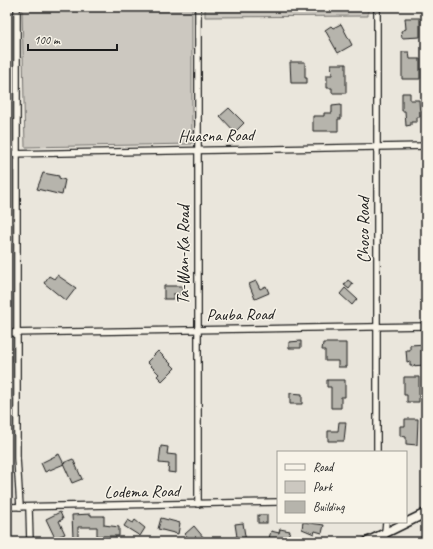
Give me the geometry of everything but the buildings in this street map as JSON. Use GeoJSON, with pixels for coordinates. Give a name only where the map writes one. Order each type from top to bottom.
{"type":"FeatureCollection","features":[{"type":"Feature","properties":{"kind":"main road"},"geometry":{"type":"LineString","coordinates":[[407,522],[426,513]]}},
{"type":"Feature","properties":{"kind":"main road"},"geometry":{"type":"LineString","coordinates":[[366,542],[405,523]]}},
{"type":"Feature","properties":{"kind":"street"},"geometry":{"type":"LineString","coordinates":[[17,7],[17,458],[20,507]]}},
{"type":"Feature","properties":{"kind":"street","name":"Ta-Wan-Ka Road"},"geometry":{"type":"LineString","coordinates":[[198,7],[196,150],[198,504]]}},
{"type":"Feature","properties":{"kind":"street","name":"Choco Road"},"geometry":{"type":"LineString","coordinates":[[377,451],[376,147],[378,7]]}},
{"type":"Feature","properties":{"kind":"street","name":"Huasna Road"},"geometry":{"type":"LineString","coordinates":[[7,154],[426,146]]}},
{"type":"Feature","properties":{"kind":"street","name":"Pauba Road"},"geometry":{"type":"LineString","coordinates":[[7,333],[426,326]]}},
{"type":"Feature","properties":{"kind":"street","name":"Lodema Road"},"geometry":{"type":"LineString","coordinates":[[7,507],[29,508],[277,502]]}},
{"type":"Feature","properties":{"kind":"street"},"geometry":{"type":"LineString","coordinates":[[29,508],[30,542]]}},
{"type":"Feature","properties":{"kind":"street"},"geometry":{"type":"LineString","coordinates":[[384,542],[386,523]]}},
{"type":"Feature","properties":{"kind":"green space"},"geometry":{"type":"Polygon","coordinates":[[[7,7],[11,7],[11,64],[7,64],[7,7]]]}},
{"type":"Feature","properties":{"kind":"green space"},"geometry":{"type":"Polygon","coordinates":[[[22,7],[192,7],[192,144],[25,147],[22,7]]]}},
{"type":"Feature","properties":{"kind":"green space"},"geometry":{"type":"Polygon","coordinates":[[[205,7],[368,7],[368,16],[205,17],[205,7]]]}}]}
